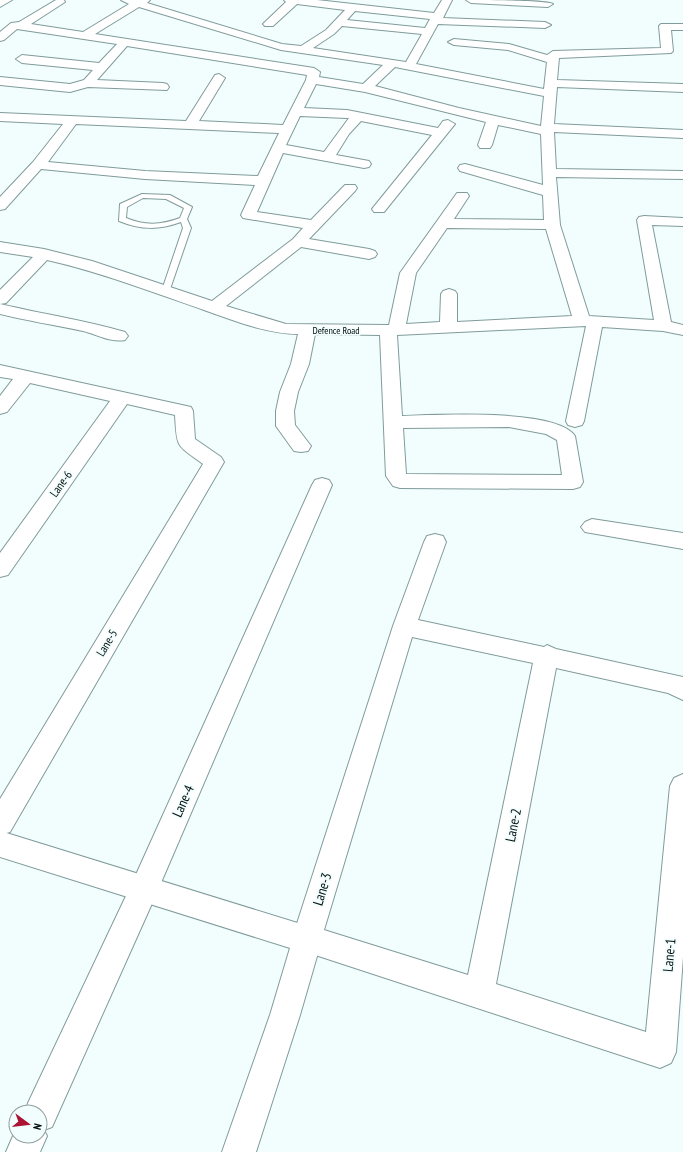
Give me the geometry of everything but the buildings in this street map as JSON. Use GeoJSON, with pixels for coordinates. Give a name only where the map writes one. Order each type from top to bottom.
{"type":"FeatureCollection","features":[{"type":"Feature","properties":{"kind":"street"},"geometry":{"type":"LineString","coordinates":[[0,38],[18,25],[60,2],[45,0]]}},
{"type":"Feature","properties":{"kind":"street"},"geometry":{"type":"LineString","coordinates":[[126,0],[141,1],[281,47],[550,88],[683,88]]}},
{"type":"Feature","properties":{"kind":"street"},"geometry":{"type":"LineString","coordinates":[[268,24],[293,0],[355,3],[437,19],[551,33],[553,58],[547,130],[552,225],[588,322],[575,420]]}},
{"type":"Feature","properties":{"kind":"street"},"geometry":{"type":"LineString","coordinates":[[410,66],[447,0]]}},
{"type":"Feature","properties":{"kind":"street"},"geometry":{"type":"LineString","coordinates":[[471,0],[521,1],[548,4]]}},
{"type":"Feature","properties":{"kind":"street"},"geometry":{"type":"LineString","coordinates":[[86,35],[141,1]]}},
{"type":"Feature","properties":{"kind":"street"},"geometry":{"type":"LineString","coordinates":[[303,50],[330,32],[355,3]]}},
{"type":"Feature","properties":{"kind":"street"},"geometry":{"type":"LineString","coordinates":[[0,22],[314,72],[312,80],[287,129],[248,215],[314,225]]}},
{"type":"Feature","properties":{"kind":"street"},"geometry":{"type":"LineString","coordinates":[[213,55],[226,30],[239,22]]}},
{"type":"Feature","properties":{"kind":"street"},"geometry":{"type":"LineString","coordinates":[[339,22],[430,32]]}},
{"type":"Feature","properties":{"kind":"street"},"geometry":{"type":"LineString","coordinates":[[454,42],[509,47],[553,58],[667,51],[665,26],[683,26]]}},
{"type":"Feature","properties":{"kind":"street"},"geometry":{"type":"LineString","coordinates":[[88,83],[125,42]]}},
{"type":"Feature","properties":{"kind":"street"},"geometry":{"type":"LineString","coordinates":[[22,59],[102,67]]}},
{"type":"Feature","properties":{"kind":"street"},"geometry":{"type":"LineString","coordinates":[[366,88],[392,63]]}},
{"type":"Feature","properties":{"kind":"street"},"geometry":{"type":"LineString","coordinates":[[190,125],[219,78]]}},
{"type":"Feature","properties":{"kind":"street"},"geometry":{"type":"LineString","coordinates":[[312,80],[366,88],[458,112],[547,130],[683,134]]}},
{"type":"Feature","properties":{"kind":"street"},"geometry":{"type":"LineString","coordinates":[[0,81],[70,88],[88,83],[163,87]]}},
{"type":"Feature","properties":{"kind":"street"},"geometry":{"type":"LineString","coordinates":[[296,112],[358,116],[441,133]]}},
{"type":"Feature","properties":{"kind":"street"},"geometry":{"type":"LineString","coordinates":[[379,209],[458,112]]}},
{"type":"Feature","properties":{"kind":"street"},"geometry":{"type":"LineString","coordinates":[[328,157],[344,132],[358,116]]}},
{"type":"Feature","properties":{"kind":"street"},"geometry":{"type":"LineString","coordinates":[[0,118],[287,129]]}},
{"type":"Feature","properties":{"kind":"street"},"geometry":{"type":"LineString","coordinates":[[0,206],[38,164],[72,120]]}},
{"type":"Feature","properties":{"kind":"street"},"geometry":{"type":"LineString","coordinates":[[485,146],[493,120]]}},
{"type":"Feature","properties":{"kind":"street"},"geometry":{"type":"LineString","coordinates":[[278,148],[364,164]]}},
{"type":"Feature","properties":{"kind":"street"},"geometry":{"type":"LineString","coordinates":[[38,164],[168,176],[264,181]]}},
{"type":"Feature","properties":{"kind":"street"},"geometry":{"type":"LineString","coordinates":[[465,168],[550,192]]}},
{"type":"Feature","properties":{"kind":"street"},"geometry":{"type":"LineString","coordinates":[[549,173],[683,175]]}},
{"type":"Feature","properties":{"kind":"street"},"geometry":{"type":"LineString","coordinates":[[215,307],[298,242],[350,188]]}},
{"type":"Feature","properties":{"kind":"street"},"geometry":{"type":"LineString","coordinates":[[393,422],[509,421],[551,428],[565,436],[574,482],[408,483],[400,481],[396,476],[393,422],[393,329],[408,272],[462,196]]}},
{"type":"Feature","properties":{"kind":"street"},"geometry":{"type":"LineString","coordinates":[[663,326],[644,220],[683,222]]}},
{"type":"Feature","properties":{"kind":"street"},"geometry":{"type":"LineString","coordinates":[[443,223],[552,225]]}},
{"type":"Feature","properties":{"kind":"street"},"geometry":{"type":"LineString","coordinates":[[298,242],[369,254]]}},
{"type":"Feature","properties":{"kind":"street","name":"Defence Road"},"geometry":{"type":"LineString","coordinates":[[0,247],[44,254],[86,264],[166,290],[244,318],[286,329],[448,328],[588,322],[663,326],[683,330]]}},
{"type":"Feature","properties":{"kind":"street"},"geometry":{"type":"LineString","coordinates":[[0,299],[44,254]]}},
{"type":"Feature","properties":{"kind":"street"},"geometry":{"type":"LineString","coordinates":[[448,294],[448,328]]}},
{"type":"Feature","properties":{"kind":"street"},"geometry":{"type":"LineString","coordinates":[[0,309],[36,318],[86,326],[119,336]]}},
{"type":"Feature","properties":{"kind":"street"},"geometry":{"type":"LineString","coordinates":[[301,446],[286,426],[285,412],[289,392],[300,364],[306,330]]}},
{"type":"Feature","properties":{"kind":"street"},"geometry":{"type":"LineString","coordinates":[[0,372],[122,398]]}},
{"type":"Feature","properties":{"kind":"street"},"geometry":{"type":"LineString","coordinates":[[0,408],[25,377]]}},
{"type":"Feature","properties":{"kind":"street","name":"Lane-5"},"geometry":{"type":"LineString","coordinates":[[0,823],[214,462],[186,442],[184,411],[122,398]]}},
{"type":"Feature","properties":{"kind":"street","name":"Lane-6"},"geometry":{"type":"LineString","coordinates":[[0,569],[122,398]]}},
{"type":"Feature","properties":{"kind":"street","name":"Lane-4"},"geometry":{"type":"LineString","coordinates":[[45,1104],[144,889],[322,485]]}},
{"type":"Feature","properties":{"kind":"street"},"geometry":{"type":"LineString","coordinates":[[592,527],[683,541]]}},
{"type":"Feature","properties":{"kind":"street","name":"Lane-3"},"geometry":{"type":"LineString","coordinates":[[239,1152],[285,1014],[404,626],[435,542]]}},
{"type":"Feature","properties":{"kind":"street"},"geometry":{"type":"LineString","coordinates":[[404,626],[674,684],[683,690]]}},
{"type":"Feature","properties":{"kind":"street","name":"Lane-2"},"geometry":{"type":"LineString","coordinates":[[480,995],[547,656]]}},
{"type":"Feature","properties":{"kind":"street","name":"Lane-1"},"geometry":{"type":"LineString","coordinates":[[480,995],[660,1052],[683,786]]}},
{"type":"Feature","properties":{"kind":"street"},"geometry":{"type":"LineString","coordinates":[[0,844],[307,939],[480,995]]}},
{"type":"Feature","properties":{"kind":"lane"},"geometry":{"type":"LineString","coordinates":[[166,290],[187,228],[183,219],[188,207],[167,197],[142,196],[123,206],[122,219],[137,226],[164,227],[183,219]]}}]}
